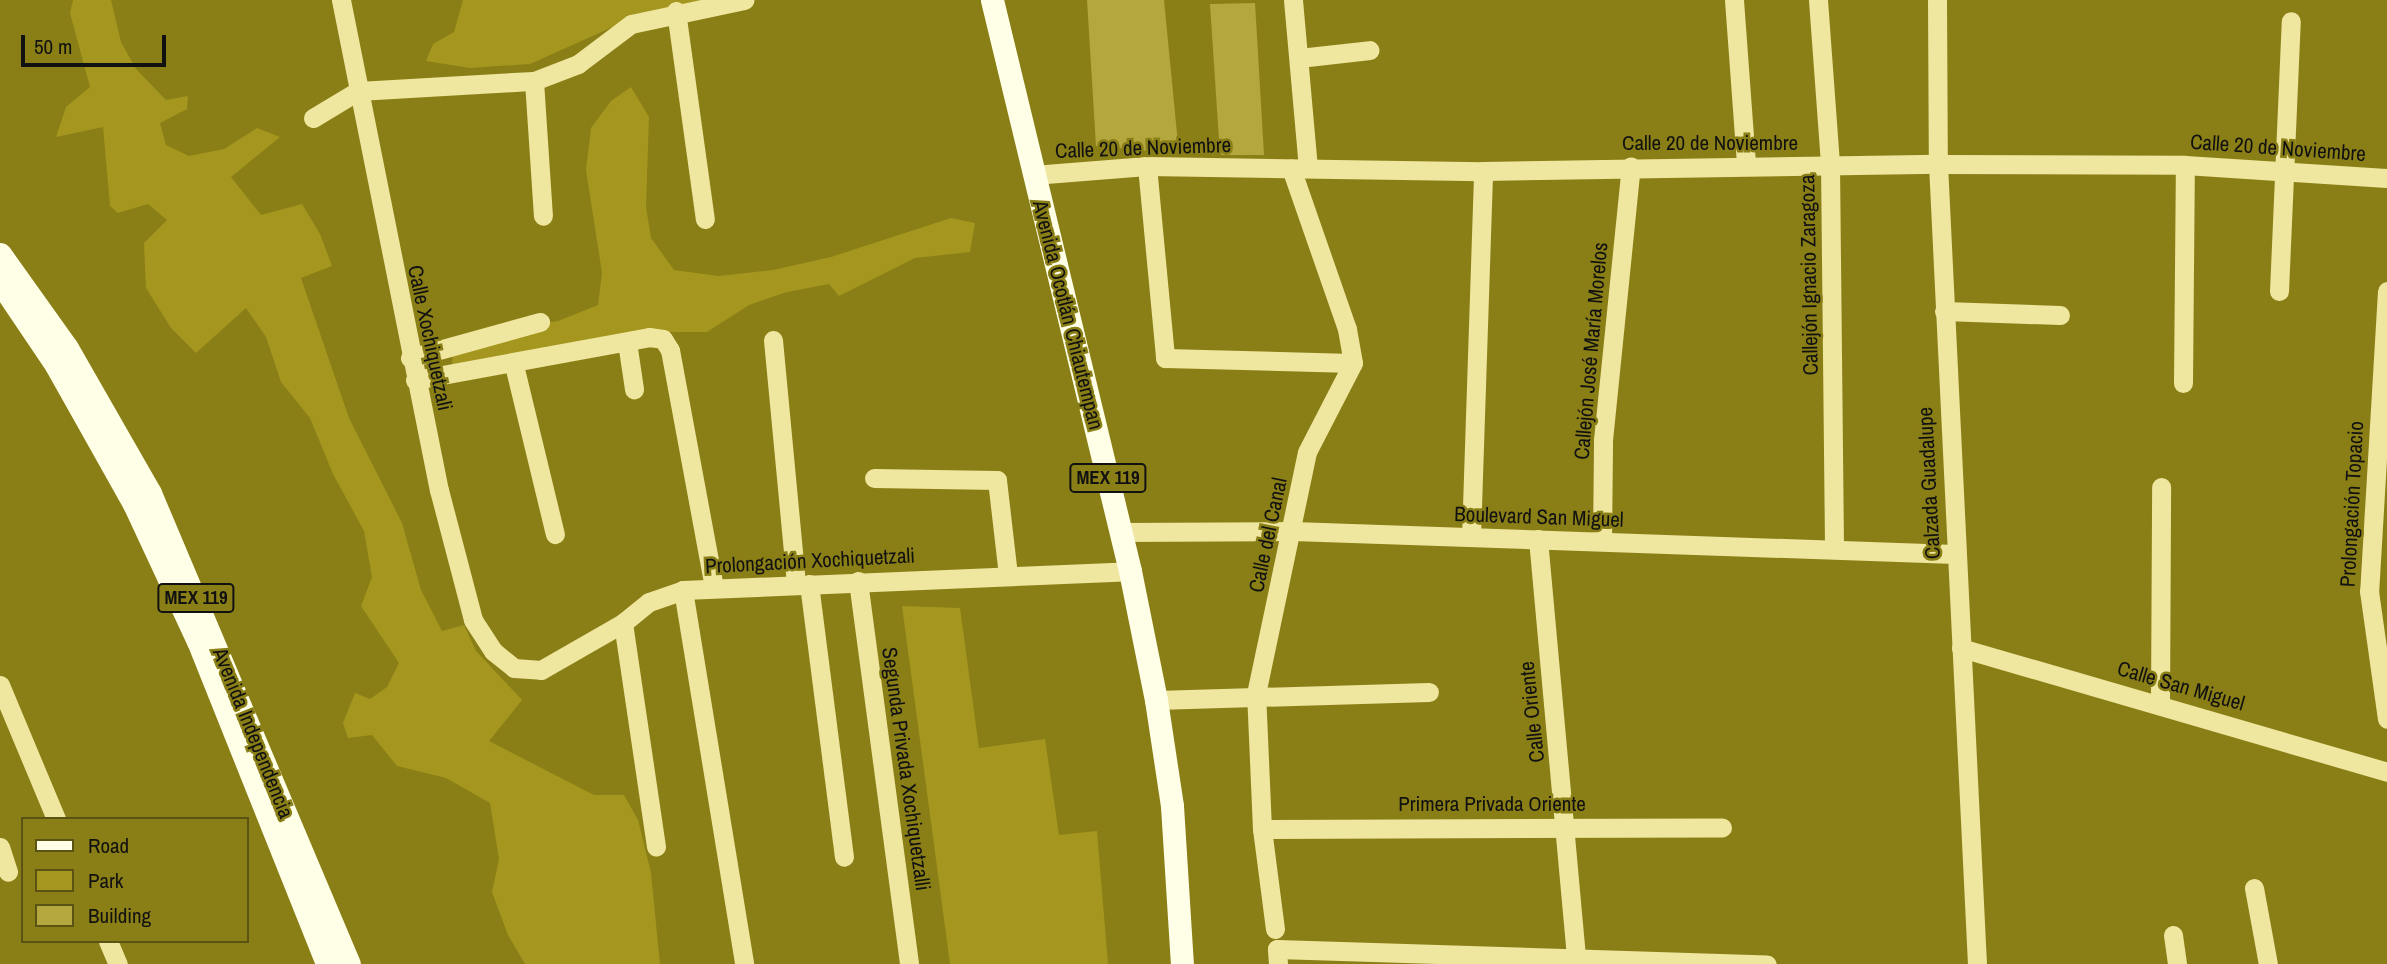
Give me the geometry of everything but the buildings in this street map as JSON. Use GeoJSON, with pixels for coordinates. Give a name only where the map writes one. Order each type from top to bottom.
{"type":"FeatureCollection","features":[{"type":"Feature","properties":{"kind":"main road","name":"Avenida Ocotlán Chiautempan"},"geometry":{"type":"LineString","coordinates":[[992,0],[1121,532],[1156,700],[1172,806],[1182,964]]}},
{"type":"Feature","properties":{"kind":"main road","name":"Avenida Independencia"},"geometry":{"type":"LineString","coordinates":[[0,254],[67,348],[150,493],[349,964]]}},
{"type":"Feature","properties":{"kind":"main road","name":"Avenida Independencia"},"geometry":{"type":"LineString","coordinates":[[0,282],[56,365],[134,504],[198,641],[327,964]]}},
{"type":"Feature","properties":{"kind":"street","name":"Calle Xochiquetzali"},"geometry":{"type":"LineString","coordinates":[[341,0],[410,358],[473,620],[493,651],[514,668]]}},
{"type":"Feature","properties":{"kind":"street"},"geometry":{"type":"LineString","coordinates":[[313,118],[358,91],[534,81],[578,64],[631,24],[676,11],[744,0]]}},
{"type":"Feature","properties":{"kind":"street"},"geometry":{"type":"LineString","coordinates":[[1147,166],[1165,358],[1353,363],[1347,329],[1300,168],[1299,58],[1293,0]]}},
{"type":"Feature","properties":{"kind":"street"},"geometry":{"type":"LineString","coordinates":[[1734,0],[1746,165]]}},
{"type":"Feature","properties":{"kind":"street","name":"Callejón Ignacio Zaragoza"},"geometry":{"type":"LineString","coordinates":[[1818,0],[1830,164],[1834,549]]}},
{"type":"Feature","properties":{"kind":"street","name":"Calzada Guadalupe"},"geometry":{"type":"LineString","coordinates":[[1937,0],[1938,164],[1944,311],[1977,964]]}},
{"type":"Feature","properties":{"kind":"street"},"geometry":{"type":"LineString","coordinates":[[676,11],[705,219]]}},
{"type":"Feature","properties":{"kind":"street"},"geometry":{"type":"LineString","coordinates":[[2279,291],[2291,21]]}},
{"type":"Feature","properties":{"kind":"street"},"geometry":{"type":"LineString","coordinates":[[1299,58],[1370,50]]}},
{"type":"Feature","properties":{"kind":"street"},"geometry":{"type":"LineString","coordinates":[[534,81],[543,216]]}},
{"type":"Feature","properties":{"kind":"street","name":"Calle 20 de Noviembre"},"geometry":{"type":"LineString","coordinates":[[1033,175],[1147,166],[1483,172],[1631,166],[1938,164],[2185,165],[2283,169],[2387,178]]}},
{"type":"Feature","properties":{"kind":"street"},"geometry":{"type":"LineString","coordinates":[[2183,383],[2185,165]]}},
{"type":"Feature","properties":{"kind":"street","name":"Callejón José María Morelos"},"geometry":{"type":"LineString","coordinates":[[1602,541],[1603,440],[1631,166]]}},
{"type":"Feature","properties":{"kind":"street"},"geometry":{"type":"LineString","coordinates":[[1471,537],[1483,172]]}},
{"type":"Feature","properties":{"kind":"street","name":"Prolongación Topacio"},"geometry":{"type":"LineString","coordinates":[[2387,291],[2381,510],[2369,591],[2382,662],[2387,719]]}},
{"type":"Feature","properties":{"kind":"street"},"geometry":{"type":"LineString","coordinates":[[1944,311],[2060,315]]}},
{"type":"Feature","properties":{"kind":"street"},"geometry":{"type":"LineString","coordinates":[[410,358],[540,322]]}},
{"type":"Feature","properties":{"kind":"street"},"geometry":{"type":"LineString","coordinates":[[415,380],[514,365],[627,342],[663,339],[670,350],[714,587]]}},
{"type":"Feature","properties":{"kind":"street"},"geometry":{"type":"LineString","coordinates":[[773,340],[803,584],[844,858]]}},
{"type":"Feature","properties":{"kind":"street"},"geometry":{"type":"LineString","coordinates":[[627,342],[634,389]]}},
{"type":"Feature","properties":{"kind":"street","name":"Calle del Canal"},"geometry":{"type":"LineString","coordinates":[[1275,929],[1262,829],[1256,694],[1293,531],[1307,452],[1353,363]]}},
{"type":"Feature","properties":{"kind":"street"},"geometry":{"type":"LineString","coordinates":[[514,365],[555,534]]}},
{"type":"Feature","properties":{"kind":"street"},"geometry":{"type":"LineString","coordinates":[[874,478],[997,480],[1008,575]]}},
{"type":"Feature","properties":{"kind":"street"},"geometry":{"type":"LineString","coordinates":[[2160,703],[2161,487]]}},
{"type":"Feature","properties":{"kind":"street","name":"Boulevard San Miguel"},"geometry":{"type":"LineString","coordinates":[[1121,532],[1293,531],[1955,554]]}},
{"type":"Feature","properties":{"kind":"street","name":"Calle Oriente"},"geometry":{"type":"LineString","coordinates":[[1538,539],[1577,962]]}},
{"type":"Feature","properties":{"kind":"street","name":"Prolongación Xochiquetzali"},"geometry":{"type":"LineString","coordinates":[[514,668],[541,670],[623,623],[649,602],[683,590],[1130,571]]}},
{"type":"Feature","properties":{"kind":"street","name":"Segunda Privada Xochiquetzalli"},"geometry":{"type":"LineString","coordinates":[[858,581],[909,964]]}},
{"type":"Feature","properties":{"kind":"street"},"geometry":{"type":"LineString","coordinates":[[683,590],[744,964]]}},
{"type":"Feature","properties":{"kind":"street"},"geometry":{"type":"LineString","coordinates":[[623,623],[656,847]]}},
{"type":"Feature","properties":{"kind":"street","name":"Calle San Miguel"},"geometry":{"type":"LineString","coordinates":[[1961,648],[2160,703],[2387,772]]}},
{"type":"Feature","properties":{"kind":"street"},"geometry":{"type":"LineString","coordinates":[[0,685],[55,817]]}},
{"type":"Feature","properties":{"kind":"street"},"geometry":{"type":"LineString","coordinates":[[1156,700],[1256,694],[1429,692]]}},
{"type":"Feature","properties":{"kind":"street","name":"Primera Privada Oriente"},"geometry":{"type":"LineString","coordinates":[[1262,829],[1722,827]]}},
{"type":"Feature","properties":{"kind":"street"},"geometry":{"type":"LineString","coordinates":[[0,847],[10,871]]}},
{"type":"Feature","properties":{"kind":"street"},"geometry":{"type":"LineString","coordinates":[[2254,888],[2269,964]]}},
{"type":"Feature","properties":{"kind":"street"},"geometry":{"type":"LineString","coordinates":[[2174,935],[2177,964]]}},
{"type":"Feature","properties":{"kind":"street"},"geometry":{"type":"LineString","coordinates":[[109,943],[118,964]]}},
{"type":"Feature","properties":{"kind":"street"},"geometry":{"type":"LineString","coordinates":[[1278,957],[1767,964]]}},
{"type":"Feature","properties":{"kind":"green space"},"geometry":{"type":"Polygon","coordinates":[[[73,0],[111,0],[121,42],[136,69],[166,100],[188,96],[187,109],[160,123],[166,145],[189,156],[224,149],[257,128],[280,137],[231,177],[261,215],[302,204],[320,234],[332,266],[301,278],[349,418],[402,523],[421,590],[442,631],[464,625],[476,651],[522,700],[489,741],[594,795],[624,795],[638,820],[651,873],[660,964],[525,964],[508,935],[492,892],[499,859],[490,803],[446,778],[397,766],[372,735],[348,738],[343,723],[355,693],[370,699],[387,687],[399,663],[361,606],[372,577],[364,531],[333,474],[310,418],[281,382],[266,337],[246,308],[196,353],[171,328],[146,288],[144,243],[167,220],[148,204],[118,213],[110,206],[103,127],[56,137],[66,107],[90,87],[70,13],[73,0]]]}},
{"type":"Feature","properties":{"kind":"green space"},"geometry":{"type":"Polygon","coordinates":[[[463,0],[704,0],[644,13],[530,64],[470,68],[426,61],[433,44],[454,32],[463,0]]]}},
{"type":"Feature","properties":{"kind":"green space"},"geometry":{"type":"Polygon","coordinates":[[[631,87],[649,117],[646,207],[651,238],[674,270],[719,276],[773,270],[831,257],[951,218],[975,223],[970,252],[915,258],[839,296],[829,284],[787,292],[749,305],[707,332],[649,332],[452,366],[453,348],[480,332],[558,321],[598,305],[602,273],[586,170],[591,128],[611,101],[631,87]]]}},
{"type":"Feature","properties":{"kind":"green space"},"geometry":{"type":"Polygon","coordinates":[[[902,606],[960,608],[979,748],[1045,739],[1059,835],[1097,831],[1108,964],[950,964],[902,606]]]}}]}
